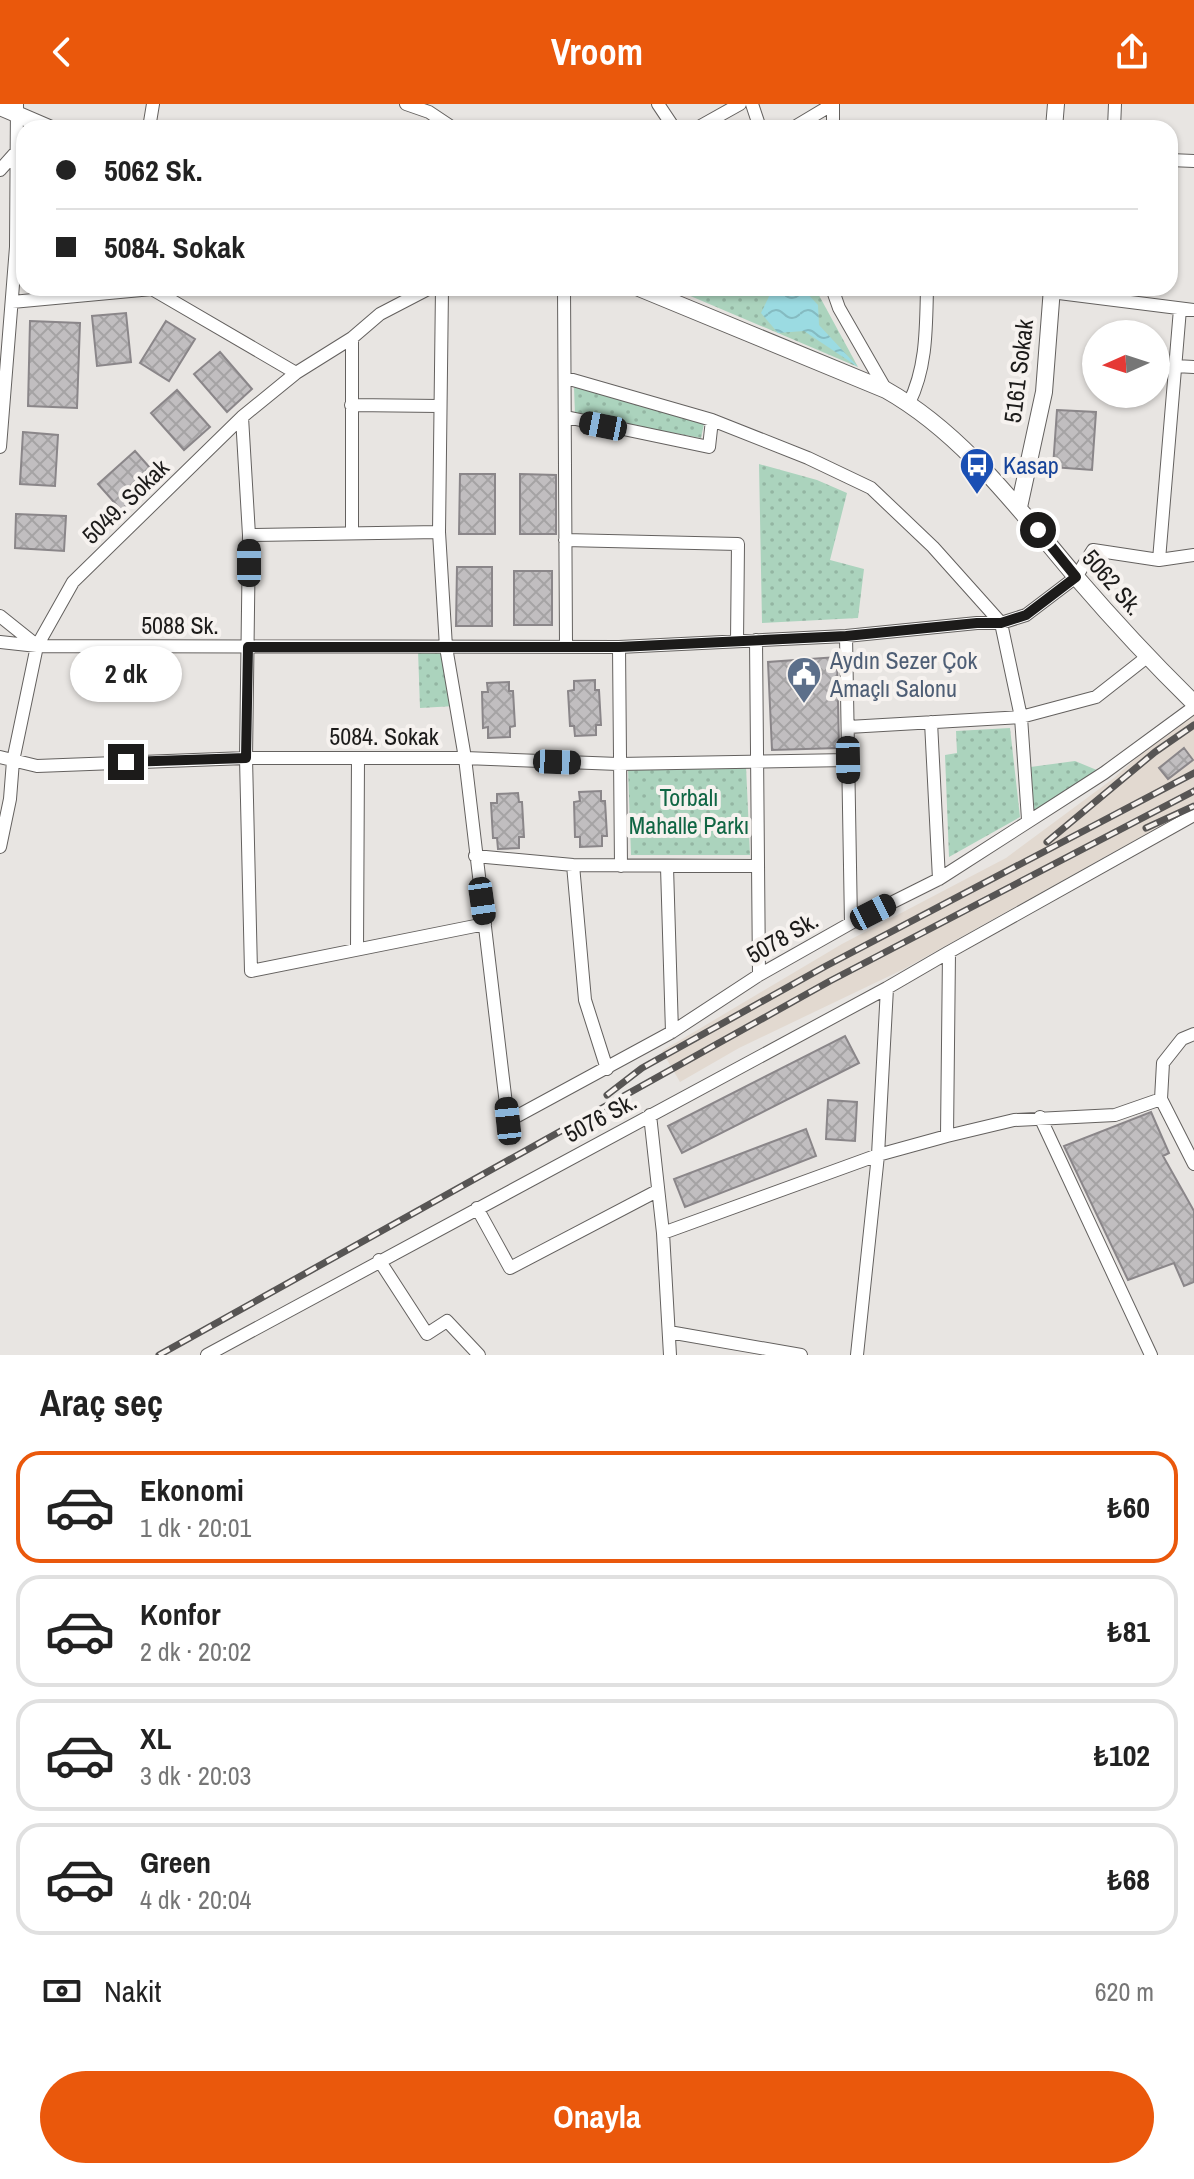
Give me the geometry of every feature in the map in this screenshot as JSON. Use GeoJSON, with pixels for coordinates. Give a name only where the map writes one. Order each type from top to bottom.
{"type":"FeatureCollection","features":[{"type":"Feature","properties":{"kind":"main road"},"geometry":{"type":"LineString","coordinates":[[0,107],[17,109],[36,120]]}},
{"type":"Feature","properties":{"kind":"main road","name":"5062 Sk."},"geometry":{"type":"LineString","coordinates":[[658,296],[886,390],[909,403],[971,457],[1019,507],[1076,577],[1194,705]]}},
{"type":"Feature","properties":{"kind":"main road","name":"5161 Sokak"},"geometry":{"type":"LineString","coordinates":[[1019,507],[1044,392],[1052,296]]}},
{"type":"Feature","properties":{"kind":"street"},"geometry":{"type":"LineString","coordinates":[[406,104],[441,120]]}},
{"type":"Feature","properties":{"kind":"street"},"geometry":{"type":"LineString","coordinates":[[711,120],[740,104]]}},
{"type":"Feature","properties":{"kind":"street"},"geometry":{"type":"LineString","coordinates":[[806,120],[833,104]]}},
{"type":"Feature","properties":{"kind":"street"},"geometry":{"type":"LineString","coordinates":[[0,170],[16,152]]}},
{"type":"Feature","properties":{"kind":"street"},"geometry":{"type":"LineString","coordinates":[[0,447],[16,247]]}},
{"type":"Feature","properties":{"kind":"street"},"geometry":{"type":"LineString","coordinates":[[12,302],[77,296]]}},
{"type":"Feature","properties":{"kind":"street"},"geometry":{"type":"LineString","coordinates":[[164,296],[296,373]]}},
{"type":"Feature","properties":{"kind":"street","name":"5049. Sokak"},"geometry":{"type":"LineString","coordinates":[[1,841],[10,799],[13,761],[37,646],[73,582],[242,417],[296,373],[352,338],[380,314],[410,296]]}},
{"type":"Feature","properties":{"kind":"street"},"geometry":{"type":"LineString","coordinates":[[242,417],[249,535],[246,758],[251,971],[485,924],[465,758],[446,647],[439,532],[442,296]]}},
{"type":"Feature","properties":{"kind":"street"},"geometry":{"type":"LineString","coordinates":[[564,296],[566,645]]}},
{"type":"Feature","properties":{"kind":"street"},"geometry":{"type":"LineString","coordinates":[[835,296],[886,390]]}},
{"type":"Feature","properties":{"kind":"street"},"geometry":{"type":"LineString","coordinates":[[909,403],[926,348],[927,296]]}},
{"type":"Feature","properties":{"kind":"street"},"geometry":{"type":"LineString","coordinates":[[1092,296],[1194,310]]}},
{"type":"Feature","properties":{"kind":"street"},"geometry":{"type":"LineString","coordinates":[[1180,309],[1159,560],[1194,555]]}},
{"type":"Feature","properties":{"kind":"street"},"geometry":{"type":"LineString","coordinates":[[352,338],[352,533]]}},
{"type":"Feature","properties":{"kind":"street"},"geometry":{"type":"LineString","coordinates":[[1175,366],[1194,367]]}},
{"type":"Feature","properties":{"kind":"street"},"geometry":{"type":"LineString","coordinates":[[566,378],[712,420],[808,458],[871,488],[933,547],[1001,623],[1021,717],[1028,819]]}},
{"type":"Feature","properties":{"kind":"street"},"geometry":{"type":"LineString","coordinates":[[351,405],[439,406]]}},
{"type":"Feature","properties":{"kind":"street"},"geometry":{"type":"LineString","coordinates":[[566,417],[709,447],[712,420]]}},
{"type":"Feature","properties":{"kind":"street"},"geometry":{"type":"LineString","coordinates":[[249,535],[439,532]]}},
{"type":"Feature","properties":{"kind":"street"},"geometry":{"type":"LineString","coordinates":[[565,540],[738,544],[737,641]]}},
{"type":"Feature","properties":{"kind":"street","name":"5088 Sk."},"geometry":{"type":"LineString","coordinates":[[0,642],[37,646],[619,647],[846,636],[1001,623],[1026,615],[1076,577],[1093,550],[1159,560]]}},
{"type":"Feature","properties":{"kind":"street"},"geometry":{"type":"LineString","coordinates":[[0,616],[37,646]]}},
{"type":"Feature","properties":{"kind":"street"},"geometry":{"type":"LineString","coordinates":[[846,636],[851,923]]}},
{"type":"Feature","properties":{"kind":"street"},"geometry":{"type":"LineString","coordinates":[[756,640],[759,975]]}},
{"type":"Feature","properties":{"kind":"street"},"geometry":{"type":"LineString","coordinates":[[619,647],[621,866]]}},
{"type":"Feature","properties":{"kind":"street"},"geometry":{"type":"LineString","coordinates":[[848,727],[1021,717],[1096,697],[1147,657]]}},
{"type":"Feature","properties":{"kind":"street","name":"5078 Sk."},"geometry":{"type":"LineString","coordinates":[[485,924],[508,1121],[672,1032],[759,975],[851,923],[939,879],[1104,773],[1194,705]]}},
{"type":"Feature","properties":{"kind":"street"},"geometry":{"type":"LineString","coordinates":[[931,722],[939,879]]}},
{"type":"Feature","properties":{"kind":"street","name":"5084. Sokak"},"geometry":{"type":"LineString","coordinates":[[0,757],[37,766],[246,758],[465,758],[618,764],[848,760]]}},
{"type":"Feature","properties":{"kind":"street"},"geometry":{"type":"LineString","coordinates":[[357,949],[358,758]]}},
{"type":"Feature","properties":{"kind":"street","name":"5076 Sk."},"geometry":{"type":"LineString","coordinates":[[207,1355],[887,988],[1194,815]]}},
{"type":"Feature","properties":{"kind":"street"},"geometry":{"type":"LineString","coordinates":[[475,856],[573,865],[757,866]]}},
{"type":"Feature","properties":{"kind":"street"},"geometry":{"type":"LineString","coordinates":[[573,865],[585,1000],[607,1069]]}},
{"type":"Feature","properties":{"kind":"street"},"geometry":{"type":"LineString","coordinates":[[667,867],[672,1032]]}},
{"type":"Feature","properties":{"kind":"street"},"geometry":{"type":"LineString","coordinates":[[947,1136],[949,952]]}},
{"type":"Feature","properties":{"kind":"street"},"geometry":{"type":"LineString","coordinates":[[857,1355],[878,1155],[887,988]]}},
{"type":"Feature","properties":{"kind":"street"},"geometry":{"type":"LineString","coordinates":[[1194,1034],[1182,1039],[1163,1063],[1161,1099],[1194,1164]]}},
{"type":"Feature","properties":{"kind":"street"},"geometry":{"type":"LineString","coordinates":[[663,1233],[878,1155],[947,1136],[1014,1120],[1115,1115],[1161,1099]]}},
{"type":"Feature","properties":{"kind":"street"},"geometry":{"type":"LineString","coordinates":[[650,1115],[663,1233],[670,1355]]}},
{"type":"Feature","properties":{"kind":"street"},"geometry":{"type":"LineString","coordinates":[[1040,1117],[1151,1355]]}},
{"type":"Feature","properties":{"kind":"street"},"geometry":{"type":"LineString","coordinates":[[477,1208],[510,1268],[657,1191]]}},
{"type":"Feature","properties":{"kind":"street"},"geometry":{"type":"LineString","coordinates":[[379,1260],[427,1334],[447,1321],[479,1355]]}},
{"type":"Feature","properties":{"kind":"street"},"geometry":{"type":"LineString","coordinates":[[669,1332],[801,1355]]}},
{"type":"Feature","properties":{"kind":"shaded area"},"geometry":{"type":"Polygon","coordinates":[[[1194,706],[1194,807],[904,969],[739,1048],[680,1082],[662,1051],[842,944],[1006,858],[1114,778],[1194,706]]]}},
{"type":"Feature","properties":{"kind":"green space"},"geometry":{"type":"Polygon","coordinates":[[[690,296],[819,296],[858,367],[690,296]]]}},
{"type":"Feature","properties":{"kind":"green space"},"geometry":{"type":"Polygon","coordinates":[[[574,387],[704,424],[701,438],[575,415],[574,387]]]}},
{"type":"Feature","properties":{"kind":"green space"},"geometry":{"type":"Polygon","coordinates":[[[759,464],[817,480],[847,493],[830,560],[864,569],[858,618],[762,623],[759,464]]]}},
{"type":"Feature","properties":{"kind":"green space"},"geometry":{"type":"Polygon","coordinates":[[[446,647],[455,706],[420,708],[418,650],[446,647]]]}},
{"type":"Feature","properties":{"kind":"green space"},"geometry":{"type":"Polygon","coordinates":[[[1010,728],[1020,817],[949,857],[945,755],[957,753],[956,731],[1010,728]]]}},
{"type":"Feature","properties":{"kind":"green space"},"geometry":{"type":"Polygon","coordinates":[[[1075,761],[1104,773],[1028,819],[1023,768],[1075,761]]]}},
{"type":"Feature","properties":{"kind":"green space","name":"Torbalı Mahalle Parkı"},"geometry":{"type":"Polygon","coordinates":[[[746,766],[750,855],[631,855],[628,768],[746,766]]]}},
{"type":"Feature","properties":{"kind":"water"},"geometry":{"type":"Polygon","coordinates":[[[769,296],[810,296],[818,305],[819,325],[858,367],[804,331],[778,333],[761,313],[769,296]]]}},
{"type":"Feature","properties":{"kind":"building"},"geometry":{"type":"Polygon","coordinates":[[[126,313],[131,362],[97,366],[92,316],[126,313]]]}},
{"type":"Feature","properties":{"kind":"building"},"geometry":{"type":"Polygon","coordinates":[[[30,321],[80,323],[77,408],[28,406],[30,321]]]}},
{"type":"Feature","properties":{"kind":"building"},"geometry":{"type":"Polygon","coordinates":[[[166,321],[195,339],[169,381],[140,363],[166,321]]]}},
{"type":"Feature","properties":{"kind":"building"},"geometry":{"type":"Polygon","coordinates":[[[220,352],[252,389],[227,412],[194,374],[220,352]]]}},
{"type":"Feature","properties":{"kind":"building"},"geometry":{"type":"Polygon","coordinates":[[[177,390],[210,427],[184,450],[151,413],[177,390]]]}},
{"type":"Feature","properties":{"kind":"building"},"geometry":{"type":"Polygon","coordinates":[[[1057,410],[1096,412],[1092,470],[1053,467],[1057,410]]]}},
{"type":"Feature","properties":{"kind":"building"},"geometry":{"type":"Polygon","coordinates":[[[23,432],[58,435],[55,486],[20,484],[23,432]]]}},
{"type":"Feature","properties":{"kind":"building"},"geometry":{"type":"Polygon","coordinates":[[[135,451],[158,477],[121,510],[98,484],[135,451]]]}},
{"type":"Feature","properties":{"kind":"building"},"geometry":{"type":"Polygon","coordinates":[[[460,474],[495,474],[495,534],[459,534],[460,474]]]}},
{"type":"Feature","properties":{"kind":"building"},"geometry":{"type":"Polygon","coordinates":[[[520,474],[556,475],[556,534],[520,534],[520,474]]]}},
{"type":"Feature","properties":{"kind":"building"},"geometry":{"type":"Polygon","coordinates":[[[16,514],[66,516],[64,551],[15,548],[16,514]]]}},
{"type":"Feature","properties":{"kind":"building"},"geometry":{"type":"Polygon","coordinates":[[[457,567],[492,567],[492,626],[456,626],[457,567]]]}},
{"type":"Feature","properties":{"kind":"building"},"geometry":{"type":"Polygon","coordinates":[[[514,571],[552,571],[552,625],[514,625],[514,571]]]}},
{"type":"Feature","properties":{"kind":"building","name":"Aydın Sezer Çok Amaçlı Salonu"},"geometry":{"type":"Polygon","coordinates":[[[837,657],[839,748],[772,750],[768,662],[837,657]]]}},
{"type":"Feature","properties":{"kind":"building"},"geometry":{"type":"Polygon","coordinates":[[[595,680],[595,690],[599,690],[601,725],[596,725],[596,735],[575,736],[574,726],[570,726],[568,691],[574,690],[574,681],[595,680]]]}},
{"type":"Feature","properties":{"kind":"building"},"geometry":{"type":"Polygon","coordinates":[[[509,682],[509,691],[513,691],[515,726],[510,727],[510,737],[488,738],[488,727],[483,728],[482,692],[488,692],[487,683],[509,682]]]}},
{"type":"Feature","properties":{"kind":"building"},"geometry":{"type":"Polygon","coordinates":[[[1184,748],[1193,760],[1168,779],[1159,768],[1184,748]]]}},
{"type":"Feature","properties":{"kind":"building"},"geometry":{"type":"Polygon","coordinates":[[[601,791],[601,801],[605,801],[607,836],[602,836],[602,846],[580,847],[580,837],[575,837],[574,802],[580,801],[579,792],[601,791]]]}},
{"type":"Feature","properties":{"kind":"building"},"geometry":{"type":"Polygon","coordinates":[[[518,793],[519,802],[522,802],[524,837],[519,837],[519,848],[498,849],[497,838],[493,838],[491,803],[497,803],[497,794],[518,793]]]}},
{"type":"Feature","properties":{"kind":"building"},"geometry":{"type":"Polygon","coordinates":[[[845,1036],[859,1063],[682,1153],[668,1126],[845,1036]]]}},
{"type":"Feature","properties":{"kind":"building"},"geometry":{"type":"Polygon","coordinates":[[[828,1100],[857,1102],[855,1141],[826,1139],[828,1100]]]}},
{"type":"Feature","properties":{"kind":"building"},"geometry":{"type":"Polygon","coordinates":[[[1151,1112],[1169,1153],[1163,1156],[1194,1211],[1194,1282],[1184,1286],[1174,1263],[1128,1280],[1064,1146],[1151,1112]]]}},
{"type":"Feature","properties":{"kind":"building"},"geometry":{"type":"Polygon","coordinates":[[[806,1129],[816,1156],[685,1207],[674,1179],[806,1129]]]}},
{"type":"Feature","properties":{"kind":"railway"},"geometry":{"type":"LineString","coordinates":[[1047,842],[1155,752],[1194,725]]}},
{"type":"Feature","properties":{"kind":"railway"},"geometry":{"type":"LineString","coordinates":[[607,1095],[642,1068],[824,967],[1194,773]]}},
{"type":"Feature","properties":{"kind":"railway"},"geometry":{"type":"LineString","coordinates":[[159,1355],[830,981],[1194,791]]}},
{"type":"Feature","properties":{"kind":"railway"},"geometry":{"type":"LineString","coordinates":[[1146,828],[1194,806]]}},
{"type":"Feature","properties":{"kind":"place","name":"Kasap"},"geometry":{"type":"Point","coordinates":[977,496]}},
{"type":"Feature","properties":{"kind":"place","name":"Aydın Sezer Çok Amaçlı Salonu"},"geometry":{"type":"Point","coordinates":[804,705]}},
{"type":"Feature","properties":{"kind":"route"},"geometry":{"type":"LineString","coordinates":[[126,762],[246,758],[248,647],[619,647],[846,636],[1001,623],[1026,615],[1076,577],[1038,530]]}}]}
